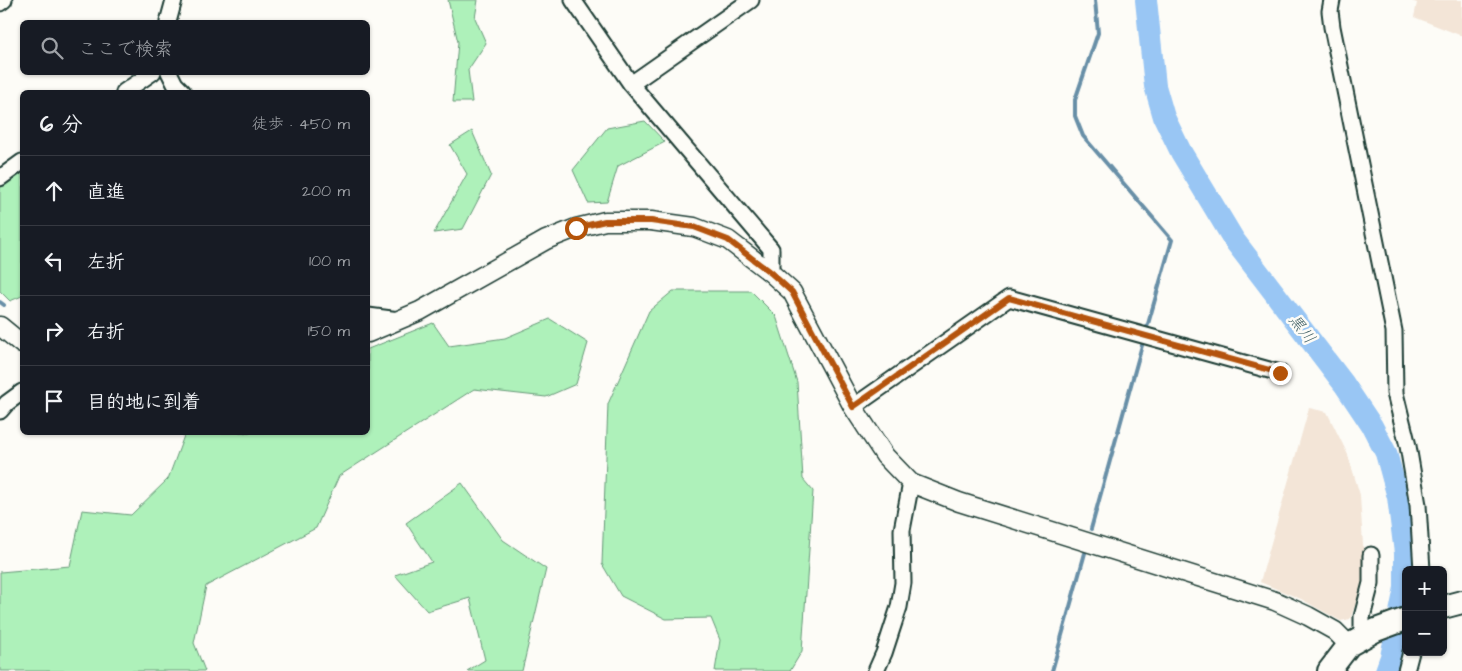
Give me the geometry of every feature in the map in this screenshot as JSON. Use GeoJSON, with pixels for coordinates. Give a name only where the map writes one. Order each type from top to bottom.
{"type":"FeatureCollection","features":[{"type":"Feature","properties":{"kind":"main road"},"geometry":{"type":"LineString","coordinates":[[1447,606],[1462,602]]}},
{"type":"Feature","properties":{"kind":"main road"},"geometry":{"type":"LineString","coordinates":[[1329,671],[1363,638],[1402,621]]}},
{"type":"Feature","properties":{"kind":"street"},"geometry":{"type":"LineString","coordinates":[[0,3],[4,0]]}},
{"type":"Feature","properties":{"kind":"street"},"geometry":{"type":"LineString","coordinates":[[169,20],[174,0]]}},
{"type":"Feature","properties":{"kind":"street"},"geometry":{"type":"LineString","coordinates":[[573,0],[631,84],[771,250],[771,273]]}},
{"type":"Feature","properties":{"kind":"street"},"geometry":{"type":"LineString","coordinates":[[631,84],[751,0]]}},
{"type":"Feature","properties":{"kind":"street"},"geometry":{"type":"LineString","coordinates":[[1332,0],[1330,11],[1332,28],[1394,331],[1395,393],[1408,446],[1418,505],[1422,566]]}},
{"type":"Feature","properties":{"kind":"street"},"geometry":{"type":"LineString","coordinates":[[127,90],[150,75]]}},
{"type":"Feature","properties":{"kind":"street"},"geometry":{"type":"LineString","coordinates":[[170,75],[181,90]]}},
{"type":"Feature","properties":{"kind":"street"},"geometry":{"type":"LineString","coordinates":[[0,178],[20,163]]}},
{"type":"Feature","properties":{"kind":"street"},"geometry":{"type":"LineString","coordinates":[[370,332],[420,311],[546,240],[576,228],[605,221],[651,221],[694,227],[728,240],[771,273],[792,292],[853,407],[885,456],[911,483],[958,502],[1274,601],[1308,616],[1335,631],[1363,638],[1362,617],[1371,583],[1371,555]]}},
{"type":"Feature","properties":{"kind":"street"},"geometry":{"type":"LineString","coordinates":[[853,407],[1009,298],[1280,373]]}},
{"type":"Feature","properties":{"kind":"street"},"geometry":{"type":"LineString","coordinates":[[370,316],[399,320]]}},
{"type":"Feature","properties":{"kind":"street"},"geometry":{"type":"LineString","coordinates":[[0,326],[20,342]]}},
{"type":"Feature","properties":{"kind":"street"},"geometry":{"type":"LineString","coordinates":[[0,411],[20,393]]}},
{"type":"Feature","properties":{"kind":"street"},"geometry":{"type":"LineString","coordinates":[[876,671],[899,607],[902,583],[902,530],[911,483]]}},
{"type":"Feature","properties":{"kind":"street"},"geometry":{"type":"LineString","coordinates":[[1406,671],[1411,656]]}},
{"type":"Feature","properties":{"kind":"shaded area"},"geometry":{"type":"Polygon","coordinates":[[[1409,0],[1462,0],[1462,36],[1414,17],[1417,3],[1409,0]]]}},
{"type":"Feature","properties":{"kind":"shaded area"},"geometry":{"type":"Polygon","coordinates":[[[1309,408],[1327,412],[1348,455],[1360,495],[1365,578],[1350,619],[1341,621],[1301,599],[1260,582],[1309,408]]]}},
{"type":"Feature","properties":{"kind":"green space"},"geometry":{"type":"Polygon","coordinates":[[[448,0],[478,0],[475,18],[486,43],[468,70],[472,102],[453,102],[458,42],[448,0]]]}},
{"type":"Feature","properties":{"kind":"green space"},"geometry":{"type":"Polygon","coordinates":[[[645,121],[665,142],[618,166],[607,202],[588,203],[573,170],[607,128],[645,121]]]}},
{"type":"Feature","properties":{"kind":"green space"},"geometry":{"type":"Polygon","coordinates":[[[472,131],[491,175],[463,229],[434,233],[467,174],[450,145],[472,131]]]}},
{"type":"Feature","properties":{"kind":"green space"},"geometry":{"type":"Polygon","coordinates":[[[20,172],[20,297],[10,301],[0,291],[0,186],[20,172]]]}},
{"type":"Feature","properties":{"kind":"green space"},"geometry":{"type":"Polygon","coordinates":[[[673,291],[751,291],[776,316],[797,382],[803,479],[813,491],[802,651],[790,671],[715,671],[720,640],[711,618],[666,619],[621,596],[602,564],[608,404],[649,311],[673,291]]]}},
{"type":"Feature","properties":{"kind":"green space"},"geometry":{"type":"Polygon","coordinates":[[[550,319],[588,343],[576,384],[546,397],[474,389],[339,476],[316,528],[206,586],[194,643],[205,671],[0,671],[0,572],[70,566],[82,510],[131,515],[168,479],[184,435],[370,435],[370,348],[433,323],[449,346],[505,338],[550,319]]]}},
{"type":"Feature","properties":{"kind":"green space"},"geometry":{"type":"Polygon","coordinates":[[[462,483],[503,540],[546,569],[522,671],[467,671],[485,660],[470,598],[427,611],[395,575],[432,562],[406,523],[462,483]]]}},
{"type":"Feature","properties":{"kind":"waterway"},"geometry":{"type":"LineString","coordinates":[[1095,0],[1098,33],[1075,100],[1075,116],[1083,136],[1172,240],[1146,331]]}},
{"type":"Feature","properties":{"kind":"waterway","name":"黒川"},"geometry":{"type":"LineString","coordinates":[[1146,0],[1155,86],[1164,117],[1181,152],[1234,240],[1344,384],[1372,426],[1386,453],[1398,497],[1405,553],[1405,588],[1391,657],[1386,671]]}},
{"type":"Feature","properties":{"kind":"waterway"},"geometry":{"type":"LineString","coordinates":[[0,302],[4,305]]}},
{"type":"Feature","properties":{"kind":"waterway"},"geometry":{"type":"LineString","coordinates":[[1091,529],[1144,338]]}},
{"type":"Feature","properties":{"kind":"waterway"},"geometry":{"type":"LineString","coordinates":[[1052,671],[1085,553]]}},
{"type":"Feature","properties":{"kind":"route"},"geometry":{"type":"LineString","coordinates":[[576,228],[605,221],[651,221],[694,227],[728,240],[771,273],[792,292],[853,407],[1009,298],[1280,373]]}}]}
